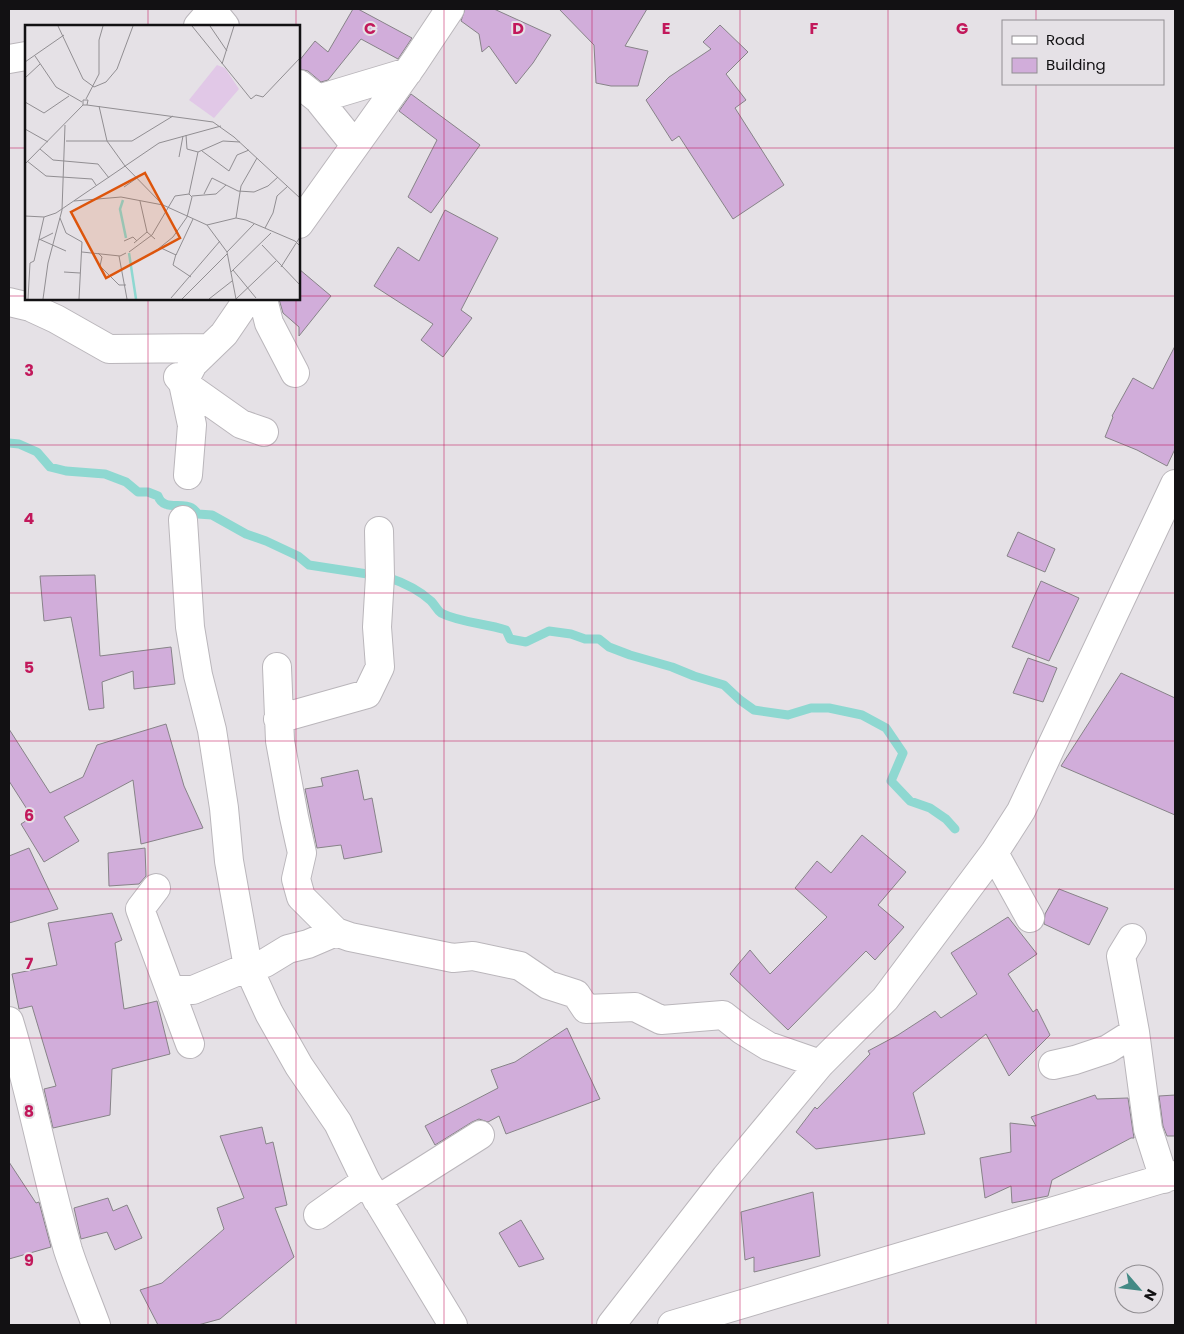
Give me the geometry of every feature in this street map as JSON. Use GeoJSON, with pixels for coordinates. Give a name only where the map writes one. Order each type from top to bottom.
{"type":"FeatureCollection","features":[{"type":"Feature","properties":{"kind":"street"},"geometry":{"type":"LineString","coordinates":[[300,223],[408,72],[450,9]]}},
{"type":"Feature","properties":{"kind":"street"},"geometry":{"type":"LineString","coordinates":[[199,25],[212,10],[224,25]]}},
{"type":"Feature","properties":{"kind":"street"},"geometry":{"type":"LineString","coordinates":[[9,59],[25,56]]}},
{"type":"Feature","properties":{"kind":"street"},"geometry":{"type":"LineString","coordinates":[[308,92],[408,72]]}},
{"type":"Feature","properties":{"kind":"street"},"geometry":{"type":"LineString","coordinates":[[308,92],[355,145]]}},
{"type":"Feature","properties":{"kind":"street"},"geometry":{"type":"LineString","coordinates":[[188,475],[192,425],[183,383],[193,364],[224,334],[247,300]]}},
{"type":"Feature","properties":{"kind":"street"},"geometry":{"type":"LineString","coordinates":[[263,300],[270,323],[296,374]]}},
{"type":"Feature","properties":{"kind":"street"},"geometry":{"type":"LineString","coordinates":[[9,302],[30,307],[56,319],[109,349],[209,348]]}},
{"type":"Feature","properties":{"kind":"street"},"geometry":{"type":"LineString","coordinates":[[156,350],[183,383],[241,424],[264,432]]}},
{"type":"Feature","properties":{"kind":"street"},"geometry":{"type":"LineString","coordinates":[[611,1325],[726,1177],[820,1064],[885,999],[994,853],[1021,811],[1175,484]]}},
{"type":"Feature","properties":{"kind":"street"},"geometry":{"type":"LineString","coordinates":[[183,520],[190,627],[198,675],[212,730],[224,808],[229,861],[248,967],[269,1013],[299,1066],[338,1123],[372,1190],[453,1325]]}},
{"type":"Feature","properties":{"kind":"street"},"geometry":{"type":"LineString","coordinates":[[278,719],[367,694],[380,668],[377,627],[380,576],[379,531]]}},
{"type":"Feature","properties":{"kind":"street"},"geometry":{"type":"LineString","coordinates":[[277,667],[280,742],[302,853],[296,879],[301,897],[336,932],[350,938],[453,958],[473,956],[520,966],[548,984],[576,994],[586,1009],[635,1007],[661,1020],[723,1015],[742,1030],[768,1046],[820,1064]]}},
{"type":"Feature","properties":{"kind":"street"},"geometry":{"type":"LineString","coordinates":[[994,853],[1030,918]]}},
{"type":"Feature","properties":{"kind":"street"},"geometry":{"type":"LineString","coordinates":[[156,888],[140,909],[190,1044]]}},
{"type":"Feature","properties":{"kind":"street"},"geometry":{"type":"LineString","coordinates":[[171,990],[193,990],[248,967],[265,963],[288,949],[308,944],[336,932]]}},
{"type":"Feature","properties":{"kind":"street"},"geometry":{"type":"LineString","coordinates":[[672,1325],[1170,1177],[1148,1129],[1135,1032],[1121,956],[1132,938]]}},
{"type":"Feature","properties":{"kind":"street"},"geometry":{"type":"LineString","coordinates":[[9,1021],[24,1070],[45,1161],[69,1251],[96,1325]]}},
{"type":"Feature","properties":{"kind":"street"},"geometry":{"type":"LineString","coordinates":[[1053,1065],[1108,1049],[1135,1032]]}},
{"type":"Feature","properties":{"kind":"street"},"geometry":{"type":"LineString","coordinates":[[318,1215],[480,1135]]}},
{"type":"Feature","properties":{"kind":"building"},"geometry":{"type":"Polygon","coordinates":[[[353,9],[358,9],[412,38],[398,59],[361,39],[328,80],[321,82],[308,71],[300,69],[300,60],[315,41],[328,52],[353,9]]]}},
{"type":"Feature","properties":{"kind":"building"},"geometry":{"type":"Polygon","coordinates":[[[465,9],[494,9],[551,35],[533,63],[516,84],[489,46],[482,52],[479,34],[461,21],[465,9]]]}},
{"type":"Feature","properties":{"kind":"building"},"geometry":{"type":"Polygon","coordinates":[[[559,9],[647,9],[625,46],[648,51],[638,86],[611,86],[596,83],[594,45],[559,9]]]}},
{"type":"Feature","properties":{"kind":"building"},"geometry":{"type":"Polygon","coordinates":[[[720,25],[748,52],[726,74],[746,100],[735,108],[784,185],[733,219],[679,136],[672,141],[646,100],[669,77],[711,49],[703,42],[720,25]]]}},
{"type":"Feature","properties":{"kind":"building"},"geometry":{"type":"Polygon","coordinates":[[[411,94],[480,145],[431,213],[408,197],[437,140],[399,111],[411,94]]]}},
{"type":"Feature","properties":{"kind":"building"},"geometry":{"type":"Polygon","coordinates":[[[445,210],[498,238],[461,310],[472,318],[443,357],[421,340],[433,324],[374,286],[398,247],[419,261],[445,210]]]}},
{"type":"Feature","properties":{"kind":"building"},"geometry":{"type":"Polygon","coordinates":[[[300,270],[331,296],[299,336],[299,327],[283,313],[279,300],[300,300],[300,270]]]}},
{"type":"Feature","properties":{"kind":"building"},"geometry":{"type":"Polygon","coordinates":[[[1175,346],[1175,449],[1167,466],[1137,450],[1105,437],[1112,416],[1133,378],[1153,389],[1175,346]]]}},
{"type":"Feature","properties":{"kind":"building"},"geometry":{"type":"Polygon","coordinates":[[[1018,532],[1055,549],[1045,572],[1007,556],[1018,532]]]}},
{"type":"Feature","properties":{"kind":"building"},"geometry":{"type":"Polygon","coordinates":[[[95,575],[100,656],[171,647],[175,684],[134,689],[133,671],[102,682],[104,708],[89,710],[71,617],[44,621],[40,576],[95,575]]]}},
{"type":"Feature","properties":{"kind":"building"},"geometry":{"type":"Polygon","coordinates":[[[1041,581],[1079,598],[1049,661],[1012,647],[1041,581]]]}},
{"type":"Feature","properties":{"kind":"building"},"geometry":{"type":"Polygon","coordinates":[[[1028,658],[1057,668],[1043,702],[1013,693],[1028,658]]]}},
{"type":"Feature","properties":{"kind":"building"},"geometry":{"type":"Polygon","coordinates":[[[1121,673],[1175,698],[1175,815],[1061,766],[1121,673]]]}},
{"type":"Feature","properties":{"kind":"building"},"geometry":{"type":"Polygon","coordinates":[[[166,724],[184,786],[203,828],[141,844],[133,780],[64,817],[79,841],[44,862],[21,824],[32,817],[9,781],[9,729],[50,793],[83,777],[97,745],[166,724]]]}},
{"type":"Feature","properties":{"kind":"building"},"geometry":{"type":"Polygon","coordinates":[[[358,770],[364,800],[372,798],[382,852],[344,859],[341,845],[317,848],[305,789],[323,786],[321,778],[358,770]]]}},
{"type":"Feature","properties":{"kind":"building"},"geometry":{"type":"Polygon","coordinates":[[[862,835],[906,872],[878,905],[904,927],[875,960],[866,951],[788,1030],[730,974],[750,950],[770,974],[827,917],[795,888],[817,861],[831,873],[862,835]]]}},
{"type":"Feature","properties":{"kind":"building"},"geometry":{"type":"Polygon","coordinates":[[[29,848],[58,909],[9,923],[9,856],[29,848]]]}},
{"type":"Feature","properties":{"kind":"building"},"geometry":{"type":"Polygon","coordinates":[[[145,848],[146,876],[139,884],[109,886],[108,853],[145,848]]]}},
{"type":"Feature","properties":{"kind":"building"},"geometry":{"type":"Polygon","coordinates":[[[1059,889],[1108,908],[1089,945],[1044,924],[1045,914],[1059,889]]]}},
{"type":"Feature","properties":{"kind":"building"},"geometry":{"type":"Polygon","coordinates":[[[112,913],[122,940],[115,943],[124,1009],[157,1001],[170,1054],[112,1069],[110,1115],[53,1128],[44,1089],[56,1086],[32,1006],[19,1009],[12,974],[57,965],[48,923],[112,913]]]}},
{"type":"Feature","properties":{"kind":"building"},"geometry":{"type":"Polygon","coordinates":[[[1008,917],[1037,954],[1008,974],[1033,1012],[1037,1009],[1050,1035],[1009,1076],[986,1034],[913,1093],[925,1134],[816,1149],[796,1132],[815,1107],[817,1109],[870,1054],[868,1051],[898,1035],[935,1011],[941,1018],[977,994],[951,953],[1008,917]]]}},
{"type":"Feature","properties":{"kind":"building"},"geometry":{"type":"Polygon","coordinates":[[[567,1028],[600,1099],[506,1134],[499,1116],[488,1122],[479,1119],[435,1145],[425,1126],[498,1088],[491,1070],[515,1062],[567,1028]]]}},
{"type":"Feature","properties":{"kind":"building"},"geometry":{"type":"Polygon","coordinates":[[[1095,1095],[1097,1099],[1128,1098],[1134,1138],[1052,1180],[1048,1196],[1012,1203],[1011,1186],[985,1198],[980,1158],[1011,1152],[1010,1123],[1036,1126],[1031,1117],[1095,1095]]]}},
{"type":"Feature","properties":{"kind":"building"},"geometry":{"type":"Polygon","coordinates":[[[1175,1095],[1175,1136],[1167,1136],[1163,1126],[1159,1096],[1175,1095]]]}},
{"type":"Feature","properties":{"kind":"building"},"geometry":{"type":"Polygon","coordinates":[[[262,1127],[266,1144],[273,1142],[287,1205],[275,1208],[294,1257],[220,1319],[198,1325],[158,1325],[140,1290],[162,1283],[224,1229],[217,1208],[244,1198],[220,1136],[262,1127]]]}},
{"type":"Feature","properties":{"kind":"building"},"geometry":{"type":"Polygon","coordinates":[[[9,1162],[36,1203],[39,1202],[51,1247],[9,1259],[9,1162]]]}},
{"type":"Feature","properties":{"kind":"building"},"geometry":{"type":"Polygon","coordinates":[[[813,1192],[820,1256],[754,1272],[754,1257],[745,1260],[741,1212],[813,1192]]]}},
{"type":"Feature","properties":{"kind":"building"},"geometry":{"type":"Polygon","coordinates":[[[108,1198],[113,1211],[127,1205],[142,1238],[115,1250],[107,1232],[81,1239],[74,1208],[108,1198]]]}},
{"type":"Feature","properties":{"kind":"building"},"geometry":{"type":"Polygon","coordinates":[[[521,1220],[544,1259],[519,1267],[499,1233],[521,1220]]]}},
{"type":"Feature","properties":{"kind":"waterway"},"geometry":{"type":"LineString","coordinates":[[9,443],[19,444],[37,452],[50,467],[66,471],[105,474],[126,482],[138,492],[148,492],[158,496],[160,501],[168,505],[188,506],[193,508],[198,514],[212,515],[246,534],[298,556],[309,565],[393,579],[421,593],[441,613],[457,619],[506,630],[510,639],[526,642],[549,631],[571,634],[585,639],[599,639],[609,647],[630,655],[724,685],[754,710],[788,715],[811,708],[829,708],[862,715],[886,728],[903,753],[891,781],[910,801],[930,808],[946,819],[955,829]]}}]}
